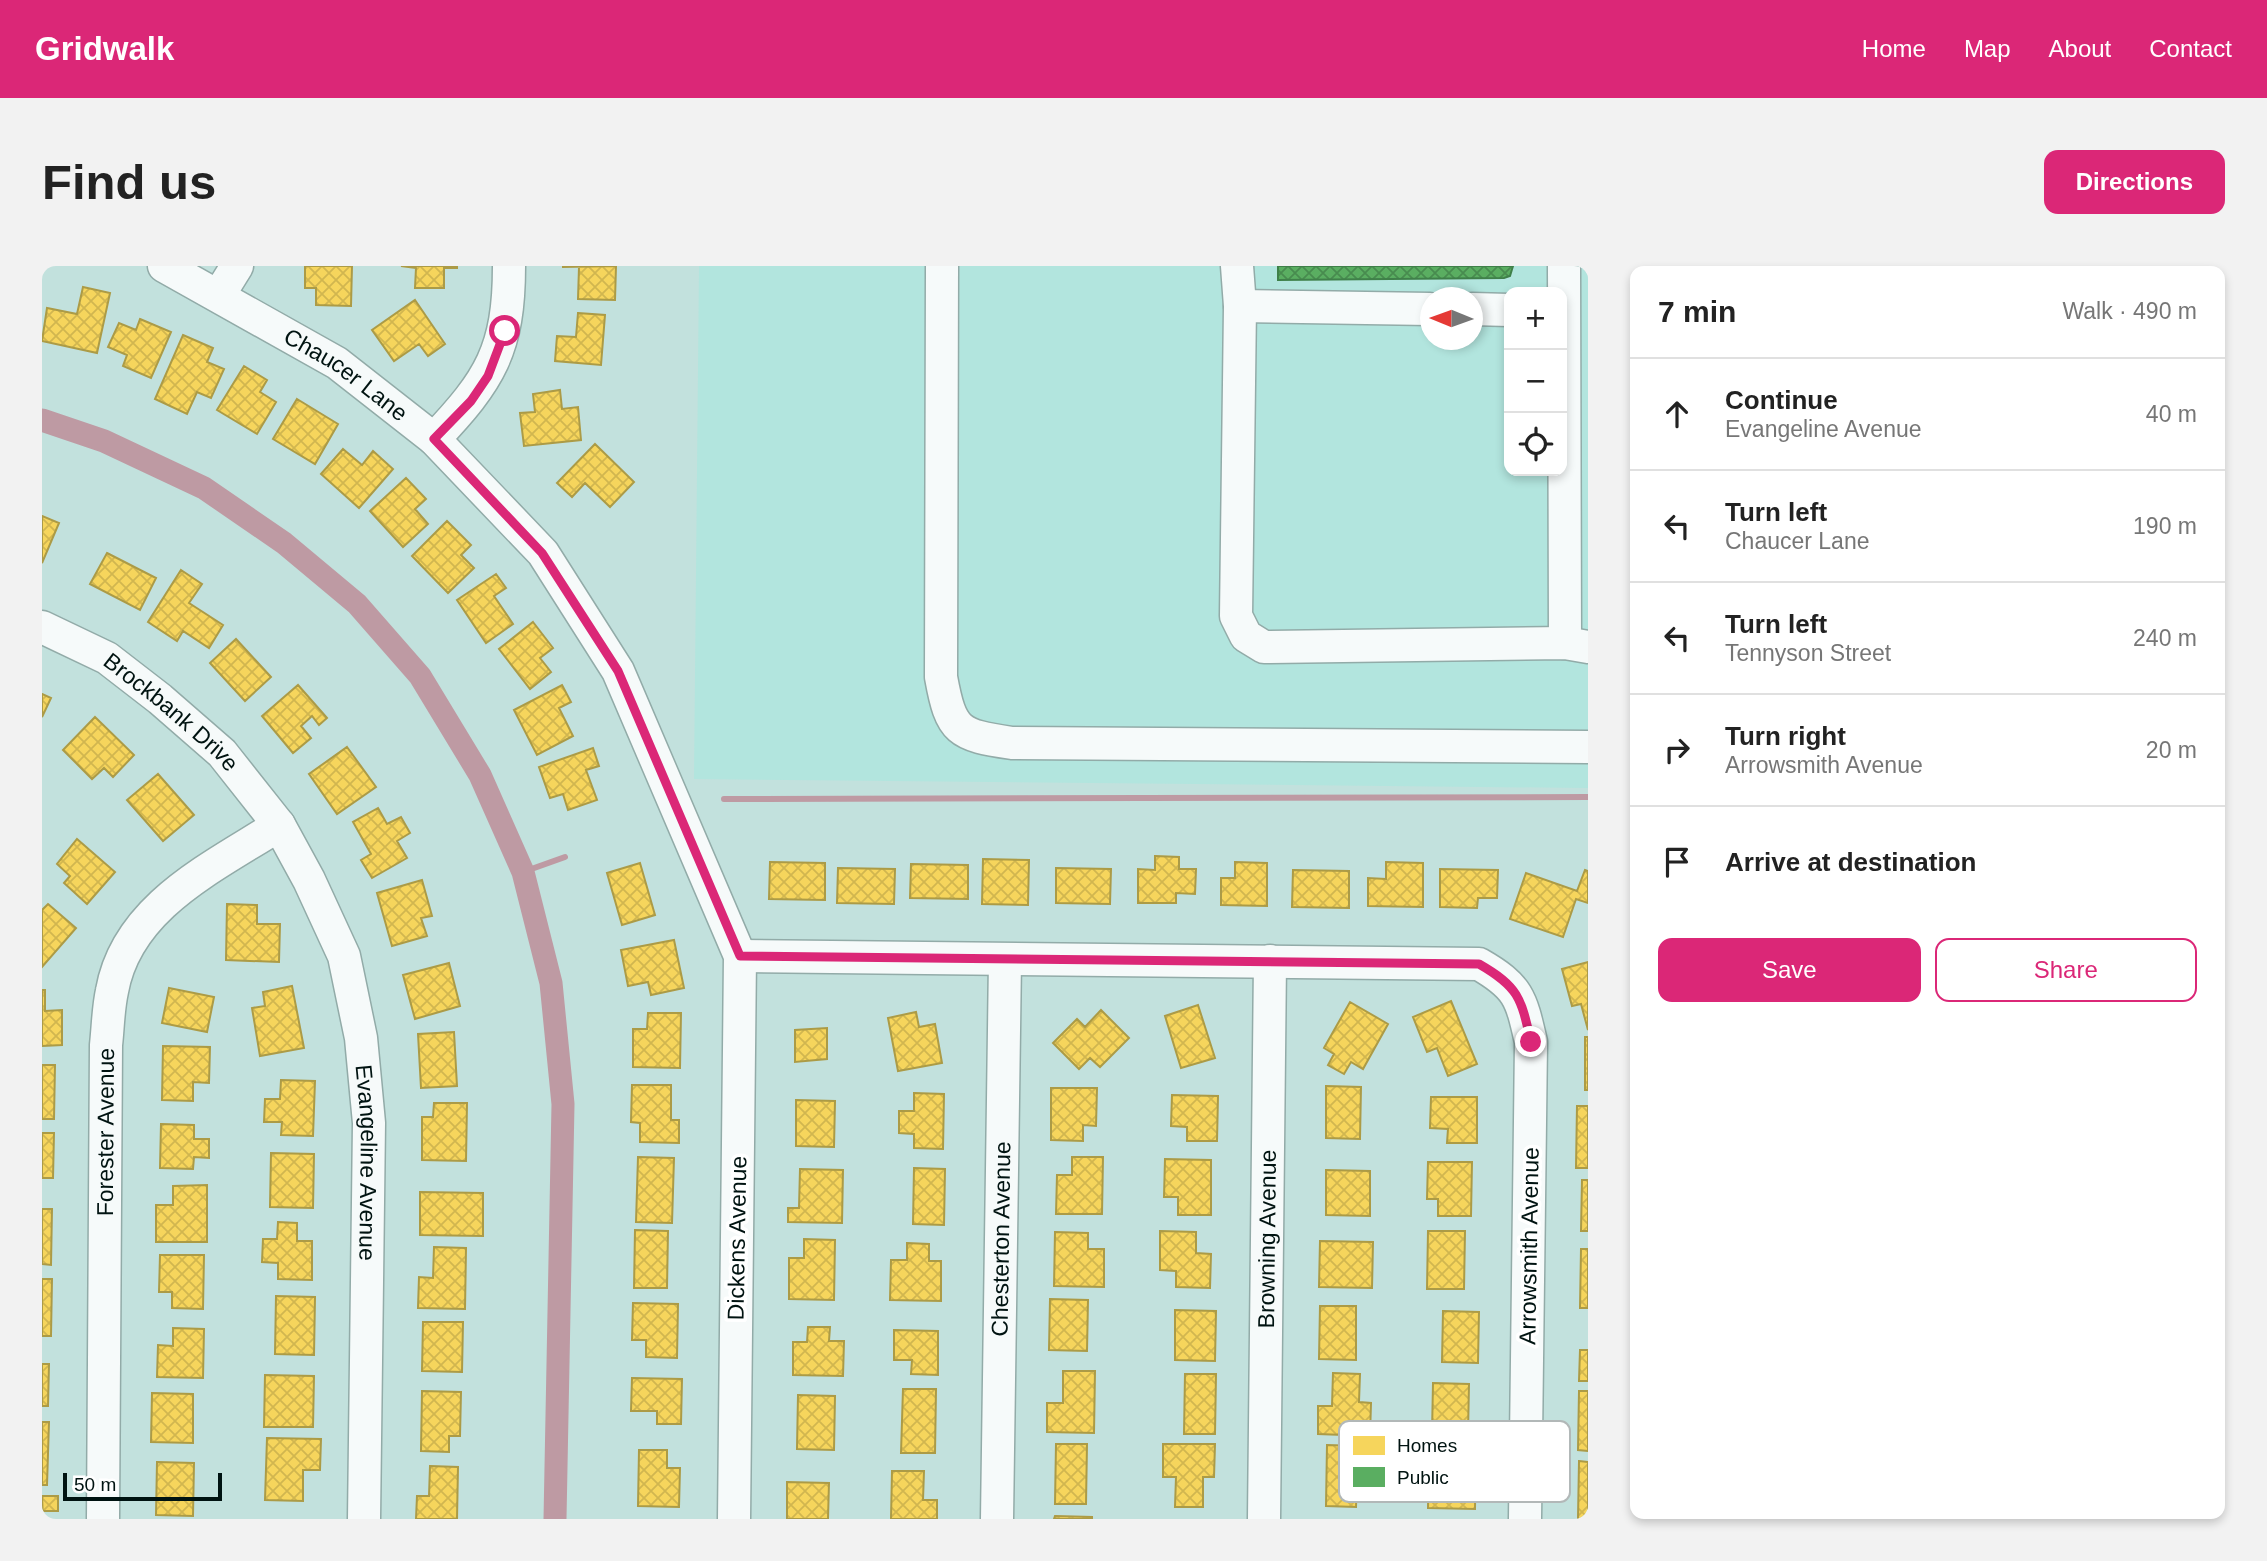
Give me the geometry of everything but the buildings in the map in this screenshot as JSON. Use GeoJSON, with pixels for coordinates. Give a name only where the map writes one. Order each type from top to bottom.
{"type":"FeatureCollection","features":[{"type":"Feature","properties":{"kind":"street","name":"Chaucer Lane"},"geometry":{"type":"LineString","coordinates":[[164,266],[337,363],[434,439],[542,553],[618,671],[740,956]]}},
{"type":"Feature","properties":{"kind":"street"},"geometry":{"type":"LineString","coordinates":[[219,295],[237,266]]}},
{"type":"Feature","properties":{"kind":"street"},"geometry":{"type":"LineString","coordinates":[[434,439],[471,401],[488,376],[505,331],[509,266]]}},
{"type":"Feature","properties":{"kind":"street"},"geometry":{"type":"LineString","coordinates":[[942,266],[941,677],[946,705],[965,734],[1012,743],[1588,747]]}},
{"type":"Feature","properties":{"kind":"street"},"geometry":{"type":"LineString","coordinates":[[1237,266],[1240,306],[1237,616],[1246,636],[1264,647],[1576,645],[1571,310],[1564,266]]}},
{"type":"Feature","properties":{"kind":"street"},"geometry":{"type":"LineString","coordinates":[[1240,306],[1420,309]]}},
{"type":"Feature","properties":{"kind":"street"},"geometry":{"type":"LineString","coordinates":[[1483,309],[1504,310]]}},
{"type":"Feature","properties":{"kind":"street","name":"Brockbank Drive"},"geometry":{"type":"LineString","coordinates":[[42,627],[107,658],[160,699],[222,753],[279,825]]}},
{"type":"Feature","properties":{"kind":"street","name":"Forester Avenue"},"geometry":{"type":"LineString","coordinates":[[103,1519],[107,1045],[112,990],[121,960],[138,930],[170,895],[279,825]]}},
{"type":"Feature","properties":{"kind":"street","name":"Evangeline Avenue"},"geometry":{"type":"LineString","coordinates":[[279,825],[309,880],[344,956],[361,1038],[369,1123],[364,1519]]}},
{"type":"Feature","properties":{"kind":"street"},"geometry":{"type":"LineString","coordinates":[[740,956],[1269,961]]}},
{"type":"Feature","properties":{"kind":"street","name":"Dickens Avenue"},"geometry":{"type":"LineString","coordinates":[[734,1519],[740,956]]}},
{"type":"Feature","properties":{"kind":"street","name":"Chesterton Avenue"},"geometry":{"type":"LineString","coordinates":[[997,1519],[1005,960]]}},
{"type":"Feature","properties":{"kind":"street","name":"Arrowsmith Avenue"},"geometry":{"type":"LineString","coordinates":[[1269,961],[1479,964],[1506,979],[1522,1004],[1531,1042],[1526,1421]]}},
{"type":"Feature","properties":{"kind":"street","name":"Browning Avenue"},"geometry":{"type":"LineString","coordinates":[[1264,1519],[1269,961]]}},
{"type":"Feature","properties":{"kind":"shaded area"},"geometry":{"type":"Polygon","coordinates":[[[699,266],[1588,266],[1588,788],[694,779],[699,266]]]}},
{"type":"Feature","properties":{"kind":"waterway"},"geometry":{"type":"LineString","coordinates":[[42,420],[104,441],[204,488],[284,543],[357,604],[420,676],[480,775],[523,872],[551,983],[563,1104],[555,1519]]}},
{"type":"Feature","properties":{"kind":"waterway"},"geometry":{"type":"LineString","coordinates":[[724,799],[1588,797]]}},
{"type":"Feature","properties":{"kind":"waterway"},"geometry":{"type":"LineString","coordinates":[[523,872],[565,857]]}},
{"type":"Feature","properties":{"kind":"route"},"geometry":{"type":"LineString","coordinates":[[505,331],[488,376],[471,401],[434,439],[542,553],[618,671],[740,956],[1479,964],[1506,979],[1522,1004],[1531,1042]]}}]}
